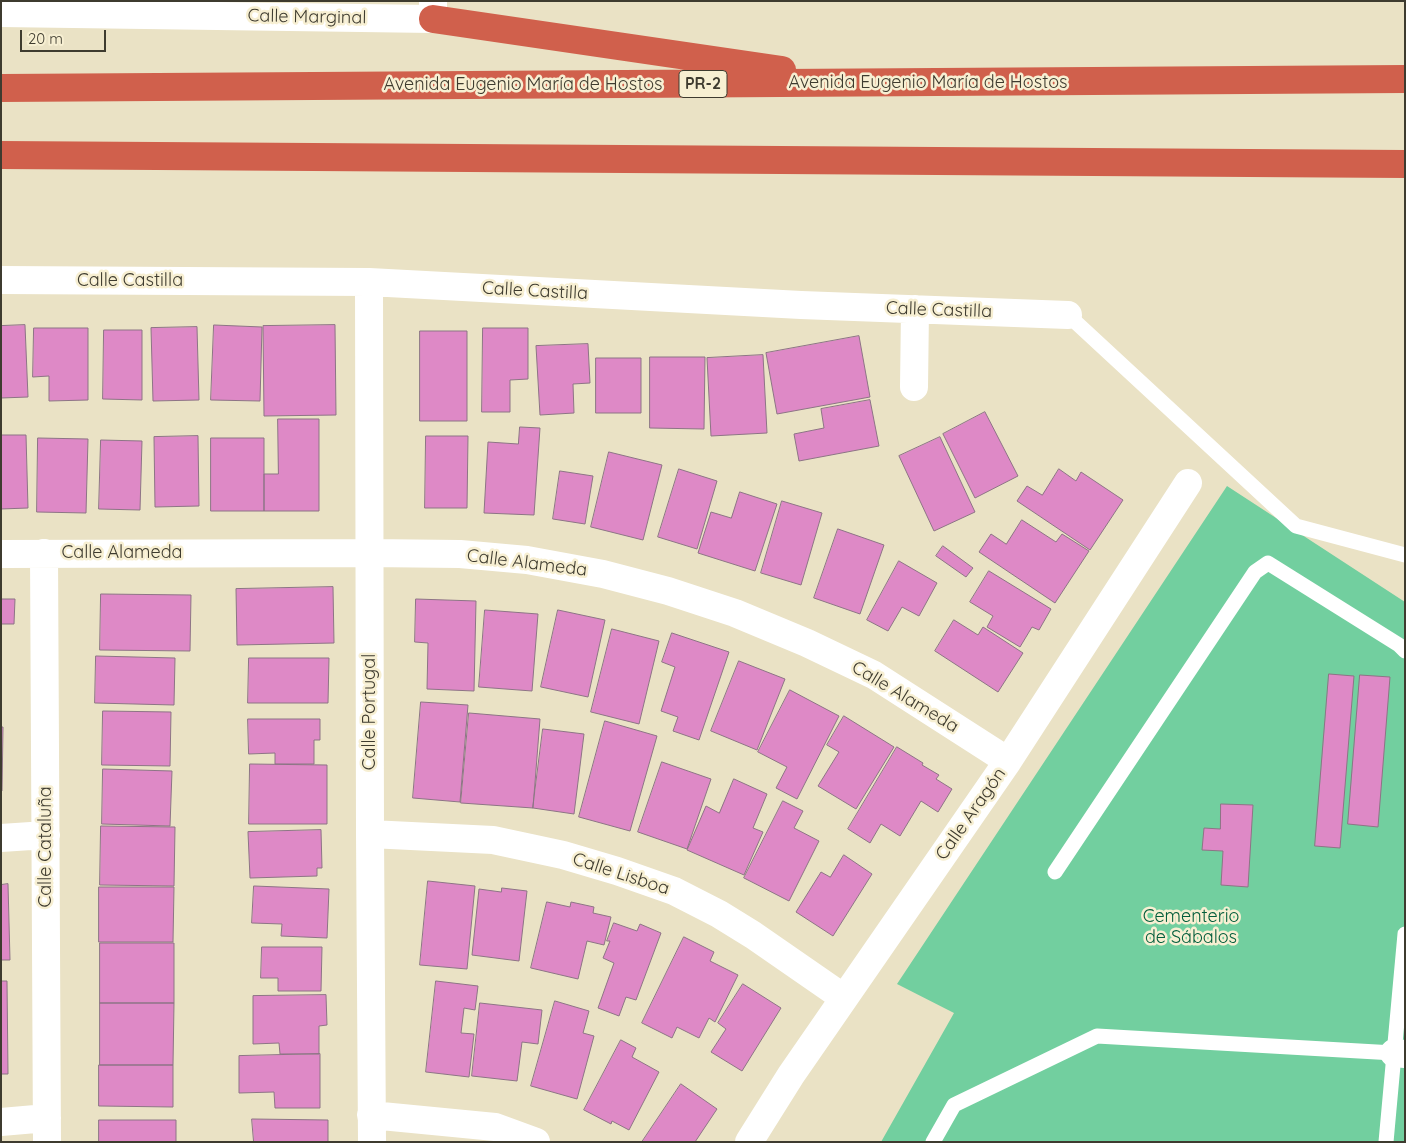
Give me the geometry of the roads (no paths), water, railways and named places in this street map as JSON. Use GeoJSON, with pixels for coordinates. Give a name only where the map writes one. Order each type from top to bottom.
{"type":"FeatureCollection","features":[{"type":"Feature","properties":{"kind":"highway"},"geometry":{"type":"LineString","coordinates":[[433,10],[873,83]]}},
{"type":"Feature","properties":{"kind":"highway","name":"Avenida Eugenio María de Hostos"},"geometry":{"type":"LineString","coordinates":[[1,88],[1405,79]]}},
{"type":"Feature","properties":{"kind":"highway"},"geometry":{"type":"LineString","coordinates":[[1,155],[1405,164]]}},
{"type":"Feature","properties":{"kind":"street","name":"Calle Marginal"},"geometry":{"type":"LineString","coordinates":[[1,13],[433,10]]}},
{"type":"Feature","properties":{"kind":"street","name":"Calle Castilla"},"geometry":{"type":"LineString","coordinates":[[1,280],[369,282],[801,305],[1068,315]]}},
{"type":"Feature","properties":{"kind":"street","name":"Calle Portugal"},"geometry":{"type":"LineString","coordinates":[[369,282],[372,1142]]}},
{"type":"Feature","properties":{"kind":"street"},"geometry":{"type":"LineString","coordinates":[[914,386],[915,309]]}},
{"type":"Feature","properties":{"kind":"street","name":"Calle Aragón"},"geometry":{"type":"LineString","coordinates":[[749,1142],[791,1075],[1008,761],[1188,483]]}},
{"type":"Feature","properties":{"kind":"street","name":"Calle Cataluña"},"geometry":{"type":"LineString","coordinates":[[44,553],[47,1130]]}},
{"type":"Feature","properties":{"kind":"street","name":"Calle Alameda"},"geometry":{"type":"LineString","coordinates":[[1,554],[460,554],[527,560],[602,574],[668,591],[726,610],[874,674],[1008,761]]}},
{"type":"Feature","properties":{"kind":"street","name":"Calle Lisboa"},"geometry":{"type":"LineString","coordinates":[[370,834],[493,840],[563,855],[617,871],[674,891],[719,914],[753,935],[844,998]]}},
{"type":"Feature","properties":{"kind":"street"},"geometry":{"type":"LineString","coordinates":[[1,838],[46,835]]}},
{"type":"Feature","properties":{"kind":"street"},"geometry":{"type":"LineString","coordinates":[[371,1114],[495,1127],[536,1142]]}},
{"type":"Feature","properties":{"kind":"street"},"geometry":{"type":"LineString","coordinates":[[1,1122],[47,1130]]}},
{"type":"Feature","properties":{"kind":"lane"},"geometry":{"type":"LineString","coordinates":[[1068,315],[1296,526],[1405,555]]}},
{"type":"Feature","properties":{"kind":"lane"},"geometry":{"type":"LineString","coordinates":[[1055,872],[1255,572],[1268,563],[1399,645],[1405,651]]}},
{"type":"Feature","properties":{"kind":"lane"},"geometry":{"type":"LineString","coordinates":[[1386,1142],[1399,1053],[1405,934]]}},
{"type":"Feature","properties":{"kind":"lane"},"geometry":{"type":"LineString","coordinates":[[933,1142],[954,1106],[1097,1036],[1399,1053]]}},
{"type":"Feature","properties":{"kind":"park label","name":"Cementerio de Sábalos"},"geometry":{"type":"Point","coordinates":[1191,928]}}]}
